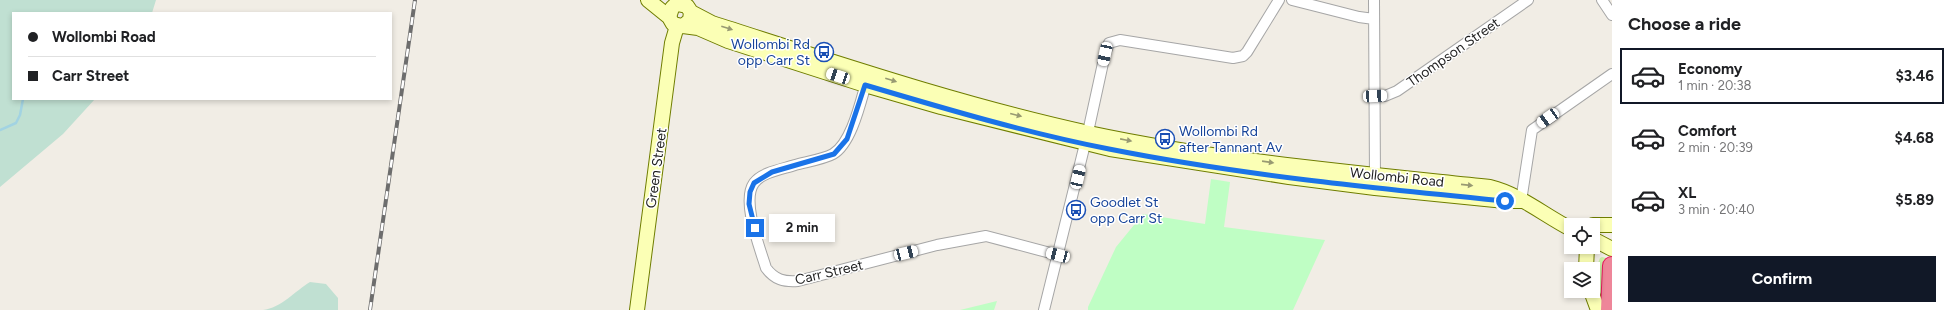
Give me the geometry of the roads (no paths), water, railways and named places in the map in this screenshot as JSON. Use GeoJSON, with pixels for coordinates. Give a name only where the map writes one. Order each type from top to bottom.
{"type":"FeatureCollection","features":[{"type":"Feature","properties":{"kind":"highway"},"geometry":{"type":"LineString","coordinates":[[1610,310],[1612,266]]}},
{"type":"Feature","properties":{"kind":"main road","name":"Wollombi Road"},"geometry":{"type":"LineString","coordinates":[[649,1],[682,11],[941,107],[1086,138],[1175,160],[1375,182],[1505,201],[1521,201],[1564,223]]}},
{"type":"Feature","properties":{"kind":"main road","name":"Green Street"},"geometry":{"type":"LineString","coordinates":[[637,310],[672,43],[682,11]]}},
{"type":"Feature","properties":{"kind":"main road"},"geometry":{"type":"LineString","coordinates":[[1600,225],[1612,225]]}},
{"type":"Feature","properties":{"kind":"main road"},"geometry":{"type":"LineString","coordinates":[[1600,243],[1612,249]]}},
{"type":"Feature","properties":{"kind":"main road"},"geometry":{"type":"LineString","coordinates":[[1594,298],[1598,310]]}},
{"type":"Feature","properties":{"kind":"street"},"geometry":{"type":"LineString","coordinates":[[1044,310],[1086,138],[1106,48],[1109,43],[1120,40],[1233,58],[1240,57],[1247,52],[1279,0]]}},
{"type":"Feature","properties":{"kind":"street"},"geometry":{"type":"LineString","coordinates":[[1292,0],[1358,18],[1374,19]]}},
{"type":"Feature","properties":{"kind":"street"},"geometry":{"type":"LineString","coordinates":[[1374,0],[1375,182]]}},
{"type":"Feature","properties":{"kind":"street","name":"Thompson Street"},"geometry":{"type":"LineString","coordinates":[[1375,96],[1386,96],[1397,91],[1528,0]]}},
{"type":"Feature","properties":{"kind":"street"},"geometry":{"type":"LineString","coordinates":[[1602,0],[1612,15]]}},
{"type":"Feature","properties":{"kind":"street"},"geometry":{"type":"LineString","coordinates":[[1521,201],[1532,130],[1612,74]]}},
{"type":"Feature","properties":{"kind":"street","name":"Carr Street"},"geometry":{"type":"LineString","coordinates":[[867,80],[847,139],[834,154],[772,172],[754,183],[750,192],[749,204],[766,268],[771,275],[780,280],[798,282],[937,245],[986,236],[1058,255]]}},
{"type":"Feature","properties":{"kind":"waterway"},"geometry":{"type":"LineString","coordinates":[[0,130],[16,123],[20,115],[23,100]]}},
{"type":"Feature","properties":{"kind":"railway"},"geometry":{"type":"LineString","coordinates":[[370,310],[415,0]]}},
{"type":"Feature","properties":{"kind":"place","name":"Wollombi Rd opp Carr St"},"geometry":{"type":"Point","coordinates":[824,52]}},
{"type":"Feature","properties":{"kind":"place","name":"Wollombi Rd after Tannant Av"},"geometry":{"type":"Point","coordinates":[1165,139]}},
{"type":"Feature","properties":{"kind":"place","name":"Goodlet St opp Carr St"},"geometry":{"type":"Point","coordinates":[1076,210]}}]}
